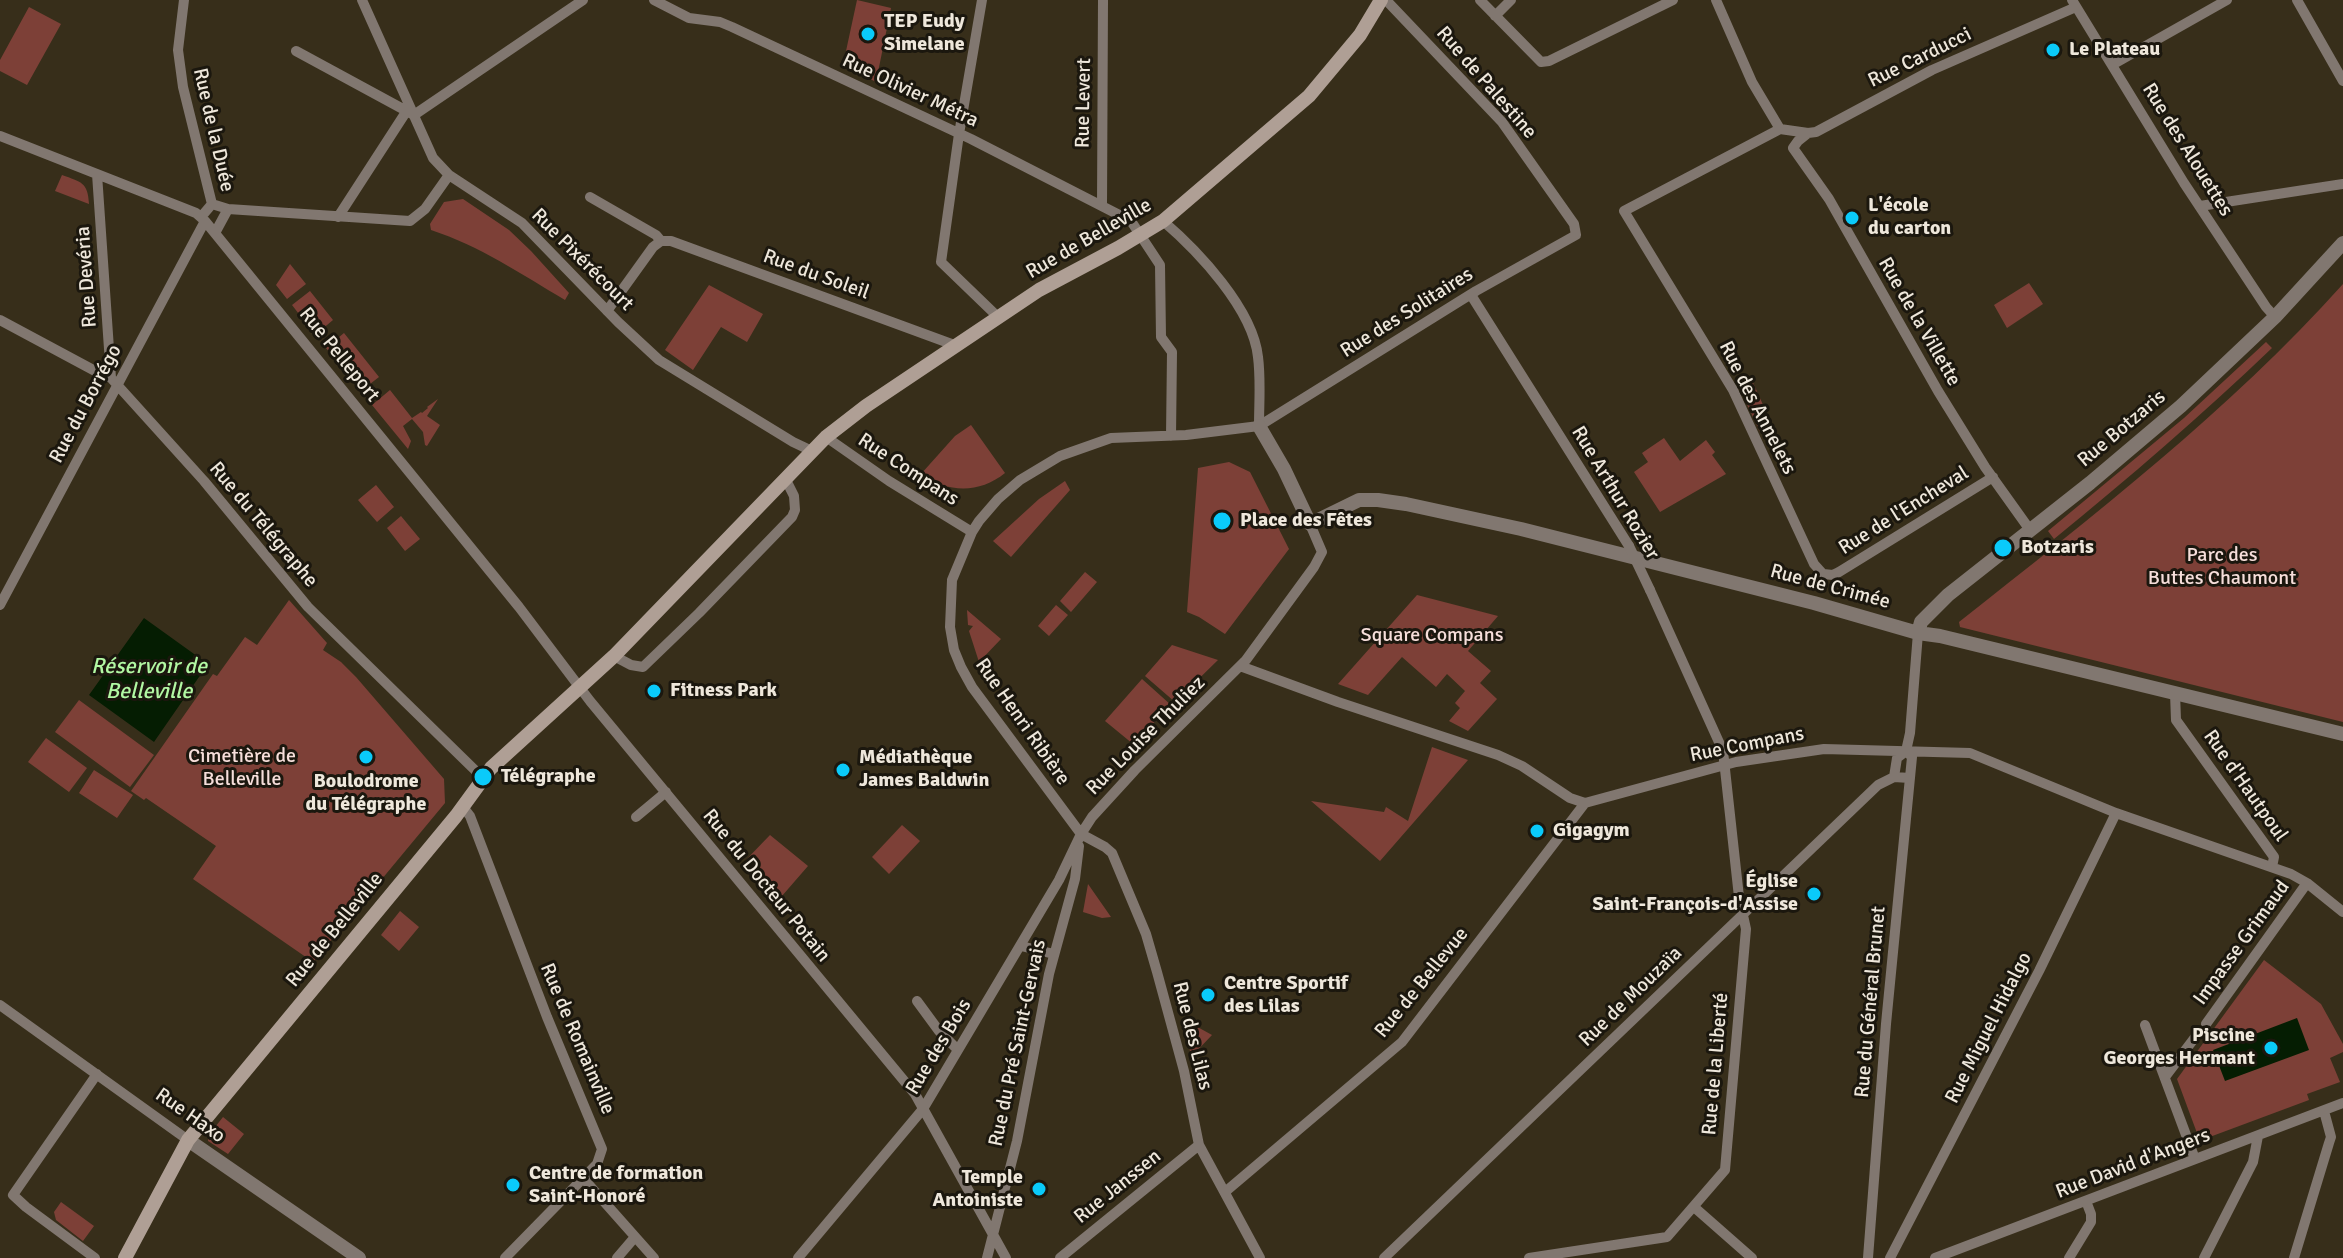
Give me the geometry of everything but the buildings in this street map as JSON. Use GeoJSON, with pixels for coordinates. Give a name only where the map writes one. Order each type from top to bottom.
{"type":"FeatureCollection","features":[{"type":"Feature","properties":{"kind":"main road","name":"Rue de Belleville"},"geometry":{"type":"LineString","coordinates":[[125,1258],[188,1140],[463,807],[491,768],[614,656],[826,437],[866,406],[1039,290],[1163,221],[1309,96],[1360,35],[1384,0]]}},
{"type":"Feature","properties":{"kind":"street","name":"Rue de la Duée"},"geometry":{"type":"LineString","coordinates":[[184,0],[178,50],[183,87],[212,204],[203,219]]}},
{"type":"Feature","properties":{"kind":"street","name":"Rue Pixérécourt"},"geometry":{"type":"LineString","coordinates":[[362,0],[410,113],[433,158],[449,175],[522,223],[659,360],[812,451]]}},
{"type":"Feature","properties":{"kind":"street"},"geometry":{"type":"LineString","coordinates":[[338,217],[410,113],[583,0]]}},
{"type":"Feature","properties":{"kind":"street","name":"Rue Olivier Métra"},"geometry":{"type":"LineString","coordinates":[[654,0],[689,18],[720,22],[732,27],[959,134],[1131,221],[1141,234]]}},
{"type":"Feature","properties":{"kind":"street"},"geometry":{"type":"LineString","coordinates":[[982,0],[941,262],[998,317]]}},
{"type":"Feature","properties":{"kind":"street","name":"Rue Levert"},"geometry":{"type":"LineString","coordinates":[[1102,206],[1103,0]]}},
{"type":"Feature","properties":{"kind":"street","name":"Rue de Palestine"},"geometry":{"type":"LineString","coordinates":[[1384,0],[1502,122],[1574,224],[1576,235]]}},
{"type":"Feature","properties":{"kind":"street"},"geometry":{"type":"LineString","coordinates":[[1480,0],[1541,62],[1549,61],[1673,0]]}},
{"type":"Feature","properties":{"kind":"street"},"geometry":{"type":"LineString","coordinates":[[1495,16],[1511,0]]}},
{"type":"Feature","properties":{"kind":"street"},"geometry":{"type":"LineString","coordinates":[[1716,0],[1752,82],[1780,129],[1808,133]]}},
{"type":"Feature","properties":{"kind":"street"},"geometry":{"type":"LineString","coordinates":[[2112,65],[2227,0]]}},
{"type":"Feature","properties":{"kind":"street"},"geometry":{"type":"LineString","coordinates":[[2297,0],[2343,81]]}},
{"type":"Feature","properties":{"kind":"street","name":"Rue des Alouettes"},"geometry":{"type":"LineString","coordinates":[[2074,3],[2200,206],[2275,317]]}},
{"type":"Feature","properties":{"kind":"street","name":"Rue Carducci"},"geometry":{"type":"LineString","coordinates":[[1808,133],[1820,131],[1932,70],[2074,3]]}},
{"type":"Feature","properties":{"kind":"street"},"geometry":{"type":"LineString","coordinates":[[296,51],[410,113]]}},
{"type":"Feature","properties":{"kind":"street","name":"Rue des Annelets"},"geometry":{"type":"LineString","coordinates":[[1780,129],[1624,211],[1733,390],[1814,564],[1823,574],[1833,575]]}},
{"type":"Feature","properties":{"kind":"street","name":"Rue de la Villette"},"geometry":{"type":"LineString","coordinates":[[1808,133],[1793,148],[1829,199],[1904,335],[2030,530]]}},
{"type":"Feature","properties":{"kind":"street","name":"Rue Pelleport"},"geometry":{"type":"LineString","coordinates":[[0,136],[203,219],[361,410],[581,688]]}},
{"type":"Feature","properties":{"kind":"street","name":"Rue Devéria"},"geometry":{"type":"LineString","coordinates":[[97,174],[114,381]]}},
{"type":"Feature","properties":{"kind":"street"},"geometry":{"type":"LineString","coordinates":[[212,204],[228,209],[410,221],[425,209],[449,175]]}},
{"type":"Feature","properties":{"kind":"street"},"geometry":{"type":"LineString","coordinates":[[2200,206],[2343,184]]}},
{"type":"Feature","properties":{"kind":"street","name":"Rue du Soleil"},"geometry":{"type":"LineString","coordinates":[[590,197],[656,235],[661,241],[671,241],[957,346]]}},
{"type":"Feature","properties":{"kind":"street"},"geometry":{"type":"LineString","coordinates":[[215,233],[228,209]]}},
{"type":"Feature","properties":{"kind":"street","name":"Rue du Borrégo"},"geometry":{"type":"LineString","coordinates":[[0,605],[114,381],[203,219]]}},
{"type":"Feature","properties":{"kind":"street"},"geometry":{"type":"LineString","coordinates":[[1163,221],[1208,263],[1251,328],[1258,356],[1259,426],[1284,469],[1322,552],[1240,666],[1498,755],[1522,766],[1570,798],[1585,803]]}},
{"type":"Feature","properties":{"kind":"street"},"geometry":{"type":"LineString","coordinates":[[1141,234],[1160,265],[1161,337],[1172,352],[1171,436]]}},
{"type":"Feature","properties":{"kind":"street","name":"Rue des Solitaires"},"geometry":{"type":"LineString","coordinates":[[1259,426],[1471,295],[1576,235]]}},
{"type":"Feature","properties":{"kind":"street"},"geometry":{"type":"LineString","coordinates":[[607,311],[653,247],[661,241]]}},
{"type":"Feature","properties":{"kind":"street","name":"Rue Botzaris"},"geometry":{"type":"LineString","coordinates":[[1918,633],[1921,622],[1948,595],[2090,483],[2181,406],[2275,317],[2343,243]]}},
{"type":"Feature","properties":{"kind":"street","name":"Rue Arthur Rozier"},"geometry":{"type":"LineString","coordinates":[[1471,295],[1629,546],[1723,751],[1743,914]]}},
{"type":"Feature","properties":{"kind":"street","name":"Rue du Télégraphe"},"geometry":{"type":"LineString","coordinates":[[0,320],[114,381],[204,481],[308,607],[483,778]]}},
{"type":"Feature","properties":{"kind":"street","name":"Rue Henri Ribière"},"geometry":{"type":"LineString","coordinates":[[1081,834],[972,687],[954,650],[950,627],[952,580],[972,532],[1010,489],[1060,456],[1111,438],[1171,436],[1259,426]]}},
{"type":"Feature","properties":{"kind":"street","name":"Rue Compans"},"geometry":{"type":"LineString","coordinates":[[826,437],[889,481],[972,532]]}},
{"type":"Feature","properties":{"kind":"street","name":"Rue de l'Encheval"},"geometry":{"type":"LineString","coordinates":[[1833,575],[1993,477]]}},
{"type":"Feature","properties":{"kind":"street"},"geometry":{"type":"LineString","coordinates":[[614,656],[643,667],[768,542],[795,510],[794,496],[785,478]]}},
{"type":"Feature","properties":{"kind":"street","name":"Rue de Crimée"},"geometry":{"type":"LineString","coordinates":[[1310,524],[1359,500],[1406,504],[1521,529],[1814,603],[1918,633],[2343,734]]}},
{"type":"Feature","properties":{"kind":"street","name":"Rue du Général Brunet"},"geometry":{"type":"LineString","coordinates":[[1894,777],[1897,758],[1906,751],[1918,633]]}},
{"type":"Feature","properties":{"kind":"street","name":"Rue Louise Thuliez"},"geometry":{"type":"LineString","coordinates":[[1081,834],[1100,807],[1240,666]]}},
{"type":"Feature","properties":{"kind":"street","name":"Rue du Docteur Potain"},"geometry":{"type":"LineString","coordinates":[[581,688],[905,1083],[923,1109],[1006,1258]]}},
{"type":"Feature","properties":{"kind":"street","name":"Rue d'Hautpoul"},"geometry":{"type":"LineString","coordinates":[[2175,693],[2176,720],[2274,857],[2272,867],[2307,883],[2343,912]]}},
{"type":"Feature","properties":{"kind":"street","name":"Rue Compans"},"geometry":{"type":"LineString","coordinates":[[1585,803],[1725,765],[1824,749],[1970,753],[2116,813],[2272,867]]}},
{"type":"Feature","properties":{"kind":"street","name":"Rue du Général Brunet"},"geometry":{"type":"LineString","coordinates":[[1868,1258],[1886,1024],[1912,757],[1906,751]]}},
{"type":"Feature","properties":{"kind":"street"},"geometry":{"type":"LineString","coordinates":[[1894,777],[1910,778]]}},
{"type":"Feature","properties":{"kind":"street","name":"Rue de Mouzaïa"},"geometry":{"type":"LineString","coordinates":[[1384,1258],[1878,785],[1894,777]]}},
{"type":"Feature","properties":{"kind":"street"},"geometry":{"type":"LineString","coordinates":[[636,817],[666,792]]}},
{"type":"Feature","properties":{"kind":"street","name":"Rue de Bellevue"},"geometry":{"type":"LineString","coordinates":[[1225,1192],[1402,1042],[1585,803]]}},
{"type":"Feature","properties":{"kind":"street","name":"Rue de Romainville"},"geometry":{"type":"LineString","coordinates":[[463,807],[470,816],[551,1029],[602,1149],[597,1164],[505,1258]]}},
{"type":"Feature","properties":{"kind":"street","name":"Rue Miguel Hidalgo"},"geometry":{"type":"LineString","coordinates":[[1890,1258],[2039,971],[2116,813]]}},
{"type":"Feature","properties":{"kind":"street","name":"Rue des Bois"},"geometry":{"type":"LineString","coordinates":[[798,1258],[923,1109],[1059,880],[1081,834]]}},
{"type":"Feature","properties":{"kind":"street","name":"Rue du Pré Saint-Gervais"},"geometry":{"type":"LineString","coordinates":[[987,1258],[1017,1141],[1054,954],[1075,879],[1081,834]]}},
{"type":"Feature","properties":{"kind":"street","name":"Rue des Lilas"},"geometry":{"type":"LineString","coordinates":[[1081,834],[1112,853],[1146,934],[1184,1071],[1199,1145],[1260,1258]]}},
{"type":"Feature","properties":{"kind":"street","name":"Impasse Grimaud"},"geometry":{"type":"LineString","coordinates":[[2206,1024],[2307,883]]}},
{"type":"Feature","properties":{"kind":"street","name":"Rue de la Liberté"},"geometry":{"type":"LineString","coordinates":[[1529,1258],[1667,1237],[1725,1170],[1746,929],[1743,914]]}},
{"type":"Feature","properties":{"kind":"street"},"geometry":{"type":"LineString","coordinates":[[1021,946],[1054,954]]}},
{"type":"Feature","properties":{"kind":"street"},"geometry":{"type":"LineString","coordinates":[[917,1001],[958,1050]]}},
{"type":"Feature","properties":{"kind":"street","name":"Rue Haxo"},"geometry":{"type":"LineString","coordinates":[[0,1005],[359,1258]]}},
{"type":"Feature","properties":{"kind":"street"},"geometry":{"type":"LineString","coordinates":[[2145,1025],[2195,1159]]}},
{"type":"Feature","properties":{"kind":"street"},"geometry":{"type":"LineString","coordinates":[[2165,1077],[2196,1036]]}},
{"type":"Feature","properties":{"kind":"street"},"geometry":{"type":"LineString","coordinates":[[95,1258],[13,1195],[97,1074]]}},
{"type":"Feature","properties":{"kind":"street","name":"Rue David d'Angers"},"geometry":{"type":"LineString","coordinates":[[1935,1258],[2343,1103]]}},
{"type":"Feature","properties":{"kind":"street"},"geometry":{"type":"LineString","coordinates":[[2294,1258],[2331,1137],[2324,1111]]}},
{"type":"Feature","properties":{"kind":"street"},"geometry":{"type":"LineString","coordinates":[[2204,1258],[2253,1162],[2258,1136]]}},
{"type":"Feature","properties":{"kind":"street","name":"Rue Janssen"},"geometry":{"type":"LineString","coordinates":[[1060,1258],[1199,1145]]}},
{"type":"Feature","properties":{"kind":"street"},"geometry":{"type":"LineString","coordinates":[[583,1178],[654,1258]]}},
{"type":"Feature","properties":{"kind":"street"},"geometry":{"type":"LineString","coordinates":[[2069,1258],[2091,1222],[2086,1201]]}},
{"type":"Feature","properties":{"kind":"street"},"geometry":{"type":"LineString","coordinates":[[1694,1207],[1752,1258]]}},
{"type":"Feature","properties":{"kind":"street"},"geometry":{"type":"LineString","coordinates":[[617,1258],[635,1237]]}},
{"type":"Feature","properties":{"kind":"green space","name":"TEP Eudy Simelane"},"geometry":{"type":"Polygon","coordinates":[[[857,0],[891,8],[876,82],[843,65],[857,0]]]}},
{"type":"Feature","properties":{"kind":"green space"},"geometry":{"type":"Polygon","coordinates":[[[29,7],[61,24],[27,85],[0,71],[0,60],[29,7]]]}},
{"type":"Feature","properties":{"kind":"green space"},"geometry":{"type":"Polygon","coordinates":[[[62,175],[85,187],[89,204],[55,191],[62,175]]]}},
{"type":"Feature","properties":{"kind":"green space"},"geometry":{"type":"Polygon","coordinates":[[[463,199],[509,230],[531,251],[569,293],[565,300],[483,252],[431,230],[430,224],[444,202],[463,199]]]}},
{"type":"Feature","properties":{"kind":"green space"},"geometry":{"type":"Polygon","coordinates":[[[290,264],[306,284],[287,299],[276,285],[290,264]]]}},
{"type":"Feature","properties":{"kind":"green space"},"geometry":{"type":"Polygon","coordinates":[[[2029,283],[2043,304],[2007,328],[1994,305],[2029,283]]]}},
{"type":"Feature","properties":{"kind":"green space","name":"Parc des Buttes Chaumont"},"geometry":{"type":"Polygon","coordinates":[[[2343,284],[2343,722],[1960,627],[1959,622],[2109,502],[2206,419],[2299,331],[2343,284]]]}},
{"type":"Feature","properties":{"kind":"green space"},"geometry":{"type":"Polygon","coordinates":[[[709,285],[763,314],[747,342],[721,327],[693,370],[665,350],[709,285]]]}},
{"type":"Feature","properties":{"kind":"green space"},"geometry":{"type":"Polygon","coordinates":[[[310,291],[333,320],[315,335],[292,305],[310,291]]]}},
{"type":"Feature","properties":{"kind":"green space"},"geometry":{"type":"Polygon","coordinates":[[[344,333],[379,377],[361,391],[326,348],[344,333]]]}},
{"type":"Feature","properties":{"kind":"green space"},"geometry":{"type":"Polygon","coordinates":[[[2266,342],[2272,348],[2246,373],[2054,539],[2048,531],[2184,418],[2266,342]]]}},
{"type":"Feature","properties":{"kind":"green space"},"geometry":{"type":"Polygon","coordinates":[[[1751,378],[1772,425],[1760,432],[1738,385],[1751,378]]]}},
{"type":"Feature","properties":{"kind":"green space"},"geometry":{"type":"Polygon","coordinates":[[[390,390],[412,418],[438,399],[427,416],[440,425],[427,446],[423,432],[412,419],[403,426],[411,441],[408,449],[372,405],[390,390]]]}},
{"type":"Feature","properties":{"kind":"green space"},"geometry":{"type":"Polygon","coordinates":[[[971,425],[1005,473],[974,488],[953,488],[921,474],[955,436],[971,425]]]}},
{"type":"Feature","properties":{"kind":"green space"},"geometry":{"type":"Polygon","coordinates":[[[1664,438],[1680,461],[1706,440],[1715,452],[1712,455],[1726,474],[1660,512],[1634,472],[1648,462],[1642,453],[1664,438]]]}},
{"type":"Feature","properties":{"kind":"green space"},"geometry":{"type":"Polygon","coordinates":[[[1229,462],[1250,472],[1289,549],[1225,634],[1187,612],[1198,468],[1229,462]]]}},
{"type":"Feature","properties":{"kind":"green space"},"geometry":{"type":"Polygon","coordinates":[[[1065,481],[1070,490],[1011,557],[993,541],[1039,499],[1065,481]]]}},
{"type":"Feature","properties":{"kind":"green space"},"geometry":{"type":"Polygon","coordinates":[[[376,485],[394,507],[377,522],[358,500],[376,485]]]}},
{"type":"Feature","properties":{"kind":"green space"},"geometry":{"type":"Polygon","coordinates":[[[401,516],[420,539],[405,551],[387,528],[401,516]]]}},
{"type":"Feature","properties":{"kind":"green space"},"geometry":{"type":"Polygon","coordinates":[[[1085,572],[1097,582],[1071,612],[1060,601],[1085,572]]]}},
{"type":"Feature","properties":{"kind":"green space","name":"Square Compans"},"geometry":{"type":"Polygon","coordinates":[[[1417,595],[1498,616],[1468,651],[1491,671],[1480,683],[1497,699],[1468,731],[1449,721],[1460,708],[1455,703],[1465,691],[1447,674],[1436,687],[1402,657],[1368,695],[1338,684],[1417,595]]]}},
{"type":"Feature","properties":{"kind":"green space","name":"Cimetière de Belleville"},"geometry":{"type":"Polygon","coordinates":[[[289,600],[327,643],[323,650],[356,677],[444,779],[445,803],[313,962],[193,879],[216,846],[131,791],[213,674],[217,676],[245,637],[257,645],[289,600]]]}},
{"type":"Feature","properties":{"kind":"green space"},"geometry":{"type":"Polygon","coordinates":[[[1056,605],[1068,615],[1049,636],[1038,626],[1056,605]]]}},
{"type":"Feature","properties":{"kind":"green space"},"geometry":{"type":"Polygon","coordinates":[[[967,610],[1001,639],[979,662],[969,631],[973,626],[968,625],[967,610]]]}},
{"type":"Feature","properties":{"kind":"green space"},"geometry":{"type":"Polygon","coordinates":[[[1172,645],[1218,660],[1175,702],[1145,676],[1172,645]]]}},
{"type":"Feature","properties":{"kind":"green space"},"geometry":{"type":"Polygon","coordinates":[[[1142,679],[1171,705],[1133,744],[1105,721],[1142,679]]]}},
{"type":"Feature","properties":{"kind":"green space"},"geometry":{"type":"Polygon","coordinates":[[[79,700],[154,755],[130,787],[55,732],[79,700]]]}},
{"type":"Feature","properties":{"kind":"green space"},"geometry":{"type":"Polygon","coordinates":[[[46,738],[87,768],[69,792],[28,762],[46,738]]]}},
{"type":"Feature","properties":{"kind":"green space"},"geometry":{"type":"Polygon","coordinates":[[[1432,747],[1468,760],[1380,861],[1311,801],[1384,812],[1386,807],[1408,821],[1432,747]]]}},
{"type":"Feature","properties":{"kind":"green space"},"geometry":{"type":"Polygon","coordinates":[[[94,770],[133,795],[117,818],[79,793],[94,770]]]}},
{"type":"Feature","properties":{"kind":"green space"},"geometry":{"type":"Polygon","coordinates":[[[902,825],[920,841],[889,874],[872,857],[902,825]]]}},
{"type":"Feature","properties":{"kind":"green space"},"geometry":{"type":"Polygon","coordinates":[[[770,835],[808,866],[775,904],[742,864],[770,835]]]}},
{"type":"Feature","properties":{"kind":"green space"},"geometry":{"type":"Polygon","coordinates":[[[1088,884],[1111,917],[1102,918],[1083,912],[1088,884]]]}},
{"type":"Feature","properties":{"kind":"green space"},"geometry":{"type":"Polygon","coordinates":[[[400,911],[419,927],[399,951],[381,935],[400,911]]]}},
{"type":"Feature","properties":{"kind":"green space","name":"Piscine Georges Hermant"},"geometry":{"type":"Polygon","coordinates":[[[2264,960],[2321,1004],[2343,1044],[2343,1052],[2330,1058],[2340,1082],[2307,1094],[2309,1100],[2207,1138],[2197,1133],[2177,1079],[2264,960]]]}},
{"type":"Feature","properties":{"kind":"green space"},"geometry":{"type":"Polygon","coordinates":[[[1183,1019],[1212,1035],[1192,1056],[1191,1056],[1183,1019]]]}},
{"type":"Feature","properties":{"kind":"green space"},"geometry":{"type":"Polygon","coordinates":[[[223,1117],[244,1134],[228,1154],[208,1141],[208,1136],[223,1117]]]}},
{"type":"Feature","properties":{"kind":"green space"},"geometry":{"type":"Polygon","coordinates":[[[61,1202],[94,1226],[83,1241],[56,1220],[54,1212],[61,1202]]]}},
{"type":"Feature","properties":{"kind":"water","name":"Réservoir de Belleville"},"geometry":{"type":"Polygon","coordinates":[[[144,618],[208,664],[154,742],[89,695],[144,618]]]}},
{"type":"Feature","properties":{"kind":"water"},"geometry":{"type":"Polygon","coordinates":[[[2297,1018],[2309,1050],[2225,1081],[2213,1050],[2297,1018]]]}},
{"type":"Feature","properties":{"kind":"place","name":"TEP Eudy Simelane"},"geometry":{"type":"Point","coordinates":[868,34]}},
{"type":"Feature","properties":{"kind":"place","name":"Le Plateau"},"geometry":{"type":"Point","coordinates":[2053,50]}},
{"type":"Feature","properties":{"kind":"place","name":"L'école du carton"},"geometry":{"type":"Point","coordinates":[1852,218]}},
{"type":"Feature","properties":{"kind":"place","name":"Place des Fêtes"},"geometry":{"type":"Point","coordinates":[1222,521]}},
{"type":"Feature","properties":{"kind":"place","name":"Botzaris"},"geometry":{"type":"Point","coordinates":[2003,548]}},
{"type":"Feature","properties":{"kind":"place","name":"Fitness Park"},"geometry":{"type":"Point","coordinates":[654,691]}},
{"type":"Feature","properties":{"kind":"place","name":"Boulodrome du Télégraphe"},"geometry":{"type":"Point","coordinates":[366,757]}},
{"type":"Feature","properties":{"kind":"place","name":"Médiathèque James Baldwin"},"geometry":{"type":"Point","coordinates":[843,770]}},
{"type":"Feature","properties":{"kind":"place","name":"Télégraphe"},"geometry":{"type":"Point","coordinates":[483,777]}},
{"type":"Feature","properties":{"kind":"place","name":"Gigagym"},"geometry":{"type":"Point","coordinates":[1537,831]}},
{"type":"Feature","properties":{"kind":"place","name":"Église Saint-François-d'Assise"},"geometry":{"type":"Point","coordinates":[1814,894]}},
{"type":"Feature","properties":{"kind":"place","name":"Centre Sportif des Lilas"},"geometry":{"type":"Point","coordinates":[1208,995]}},
{"type":"Feature","properties":{"kind":"place","name":"Piscine Georges Hermant"},"geometry":{"type":"Point","coordinates":[2271,1048]}},
{"type":"Feature","properties":{"kind":"place","name":"Centre de formation Saint-Honoré"},"geometry":{"type":"Point","coordinates":[513,1185]}},
{"type":"Feature","properties":{"kind":"place","name":"Temple Antoiniste"},"geometry":{"type":"Point","coordinates":[1039,1189]}}]}
